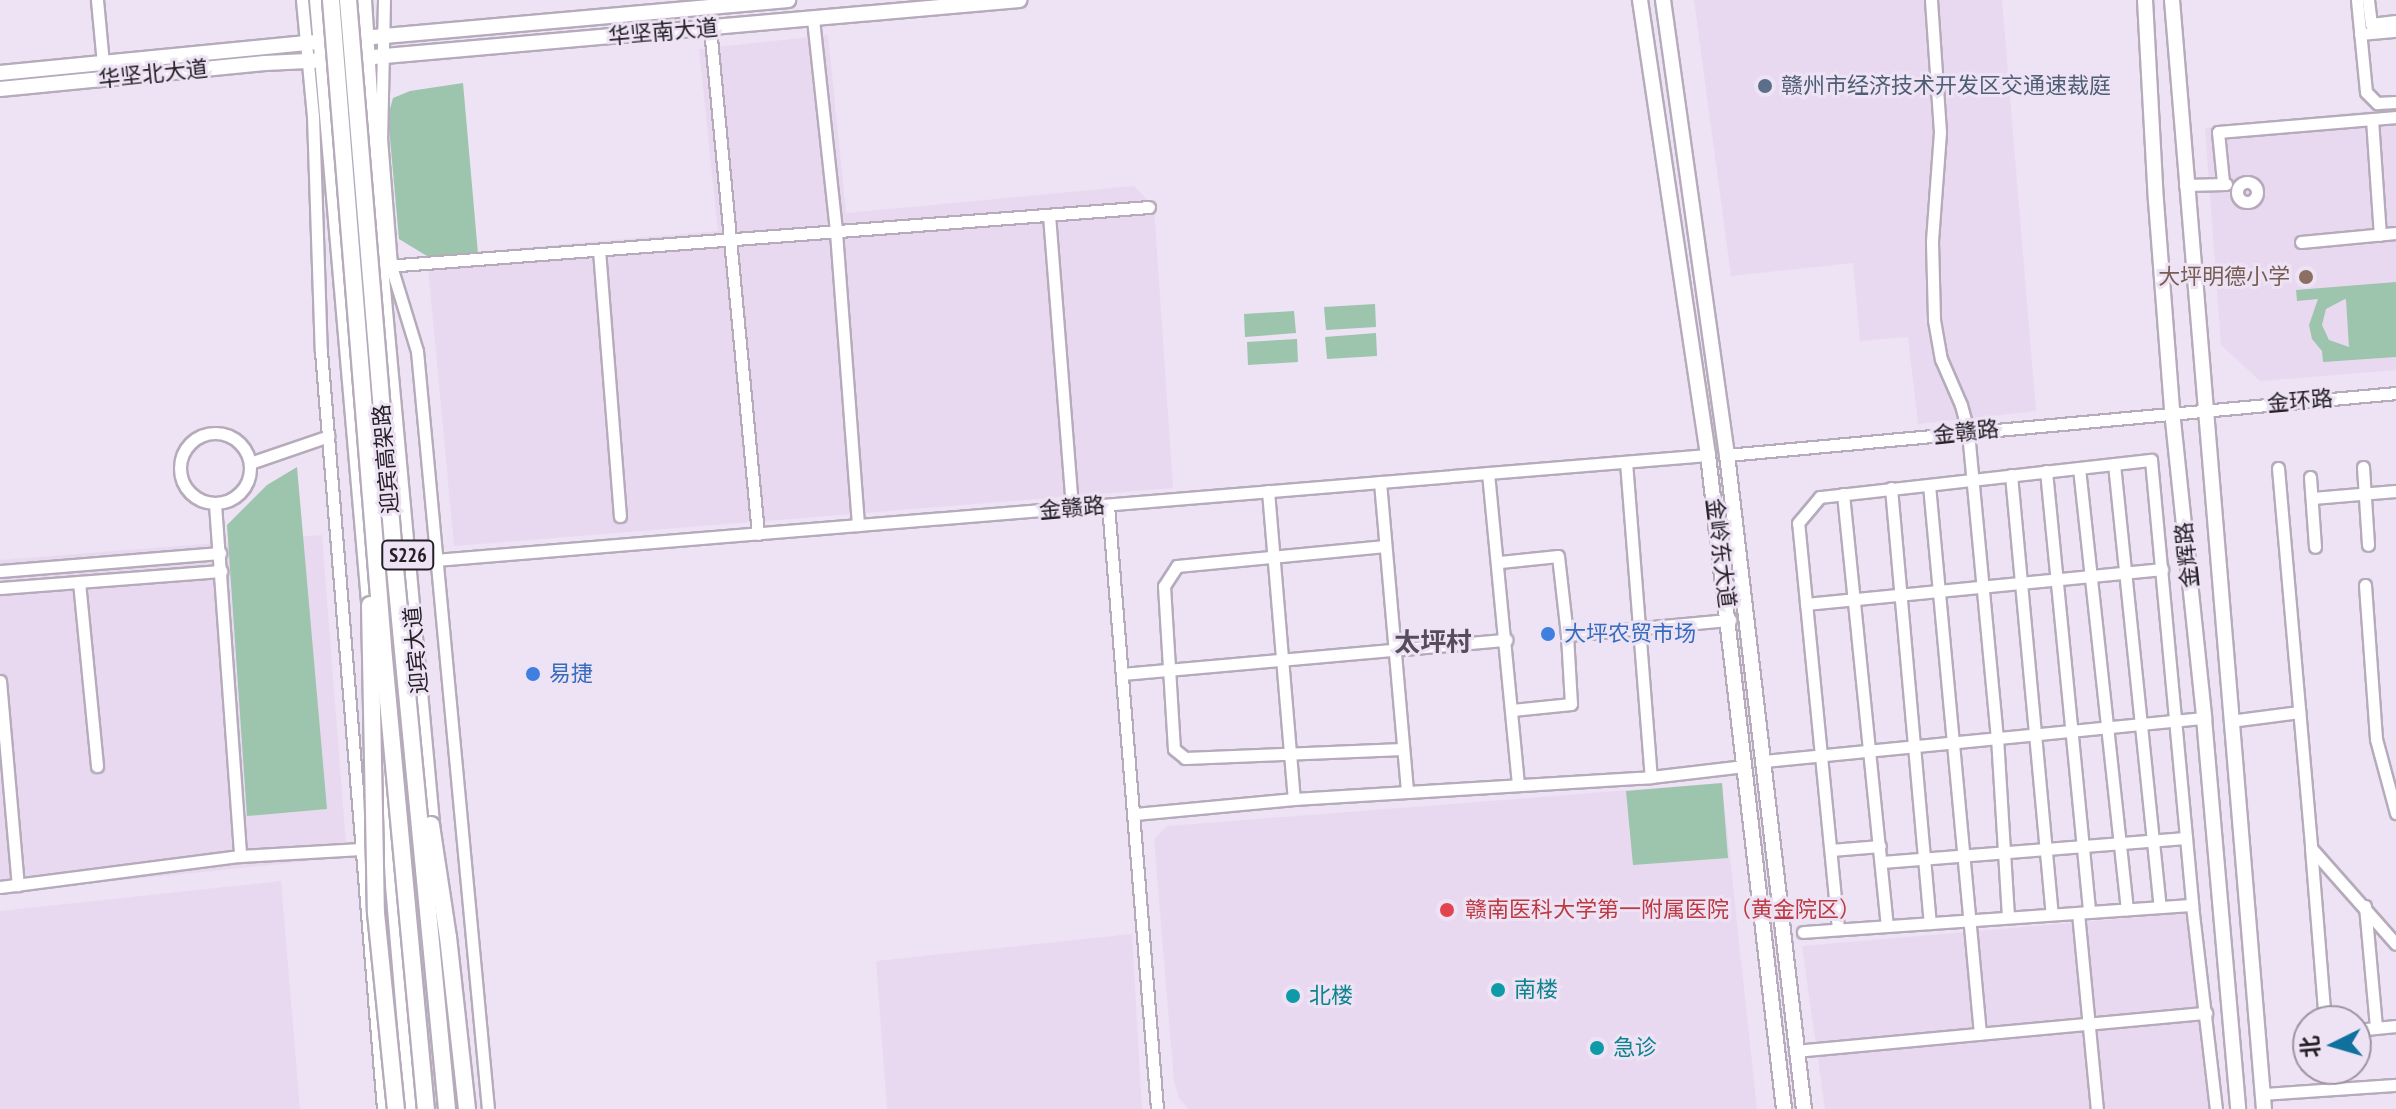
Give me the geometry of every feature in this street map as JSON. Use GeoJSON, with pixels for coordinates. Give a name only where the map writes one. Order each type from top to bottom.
{"type":"FeatureCollection","features":[{"type":"Feature","properties":{"kind":"highway","name":"迎宾高架路"},"geometry":{"type":"LineString","coordinates":[[331,0],[426,1109]]}},
{"type":"Feature","properties":{"kind":"highway","name":"迎宾高架路"},"geometry":{"type":"LineString","coordinates":[[348,0],[395,568],[447,1109]]}},
{"type":"Feature","properties":{"kind":"highway"},"geometry":{"type":"LineString","coordinates":[[360,356],[371,571],[376,913],[396,1109]]}},
{"type":"Feature","properties":{"kind":"highway"},"geometry":{"type":"LineString","coordinates":[[395,568],[448,937],[467,1109]]}},
{"type":"Feature","properties":{"kind":"main road","name":"迎宾大道"},"geometry":{"type":"LineString","coordinates":[[317,0],[412,1109]]}},
{"type":"Feature","properties":{"kind":"main road","name":"迎宾大道"},"geometry":{"type":"LineString","coordinates":[[364,0],[458,1109]]}},
{"type":"Feature","properties":{"kind":"main road","name":"华坚南大道"},"geometry":{"type":"LineString","coordinates":[[305,43],[785,0]]}},
{"type":"Feature","properties":{"kind":"main road","name":"华坚南大道"},"geometry":{"type":"LineString","coordinates":[[307,61],[386,57],[1019,0]]}},
{"type":"Feature","properties":{"kind":"main road","name":"金辉路"},"geometry":{"type":"LineString","coordinates":[[2145,0],[2152,154],[2172,411],[2204,718],[2238,1109]]}},
{"type":"Feature","properties":{"kind":"main road","name":"金辉路"},"geometry":{"type":"LineString","coordinates":[[2172,0],[2185,185],[2264,1102]]}},
{"type":"Feature","properties":{"kind":"main road","name":"金岭东大道"},"geometry":{"type":"LineString","coordinates":[[1664,3],[1684,173],[1727,455],[1804,1109]]}},
{"type":"Feature","properties":{"kind":"main road","name":"金岭东大道"},"geometry":{"type":"LineString","coordinates":[[1640,4],[1669,175],[1730,620],[1784,1109]]}},
{"type":"Feature","properties":{"kind":"main road","name":"华坚北大道"},"geometry":{"type":"LineString","coordinates":[[0,73],[305,43]]}},
{"type":"Feature","properties":{"kind":"main road","name":"华坚北大道"},"geometry":{"type":"LineString","coordinates":[[0,89],[307,61]]}},
{"type":"Feature","properties":{"kind":"main road"},"geometry":{"type":"LineString","coordinates":[[1669,175],[1684,173]]}},
{"type":"Feature","properties":{"kind":"street"},"geometry":{"type":"LineString","coordinates":[[97,0],[103,63]]}},
{"type":"Feature","properties":{"kind":"street"},"geometry":{"type":"LineString","coordinates":[[302,0],[313,116],[321,351],[383,1109]]}},
{"type":"Feature","properties":{"kind":"street"},"geometry":{"type":"LineString","coordinates":[[384,0],[386,57],[381,138],[386,266],[417,351],[488,1109]]}},
{"type":"Feature","properties":{"kind":"street"},"geometry":{"type":"LineString","coordinates":[[1931,0],[1940,132],[1932,242],[1934,320],[1941,359],[1961,405],[1968,432],[1997,737],[2008,917]]}},
{"type":"Feature","properties":{"kind":"street"},"geometry":{"type":"LineString","coordinates":[[2357,0],[2366,92],[2377,103],[2396,102]]}},
{"type":"Feature","properties":{"kind":"street"},"geometry":{"type":"LineString","coordinates":[[2368,0],[2371,24],[2396,21]]}},
{"type":"Feature","properties":{"kind":"street"},"geometry":{"type":"LineString","coordinates":[[813,19],[836,232],[858,525]]}},
{"type":"Feature","properties":{"kind":"street"},"geometry":{"type":"LineString","coordinates":[[710,28],[733,240],[758,534]]}},
{"type":"Feature","properties":{"kind":"street"},"geometry":{"type":"LineString","coordinates":[[2360,34],[2396,31]]}},
{"type":"Feature","properties":{"kind":"street"},"geometry":{"type":"LineString","coordinates":[[2223,182],[2218,132],[2396,117]]}},
{"type":"Feature","properties":{"kind":"street"},"geometry":{"type":"LineString","coordinates":[[2372,119],[2380,235]]}},
{"type":"Feature","properties":{"kind":"street"},"geometry":{"type":"LineString","coordinates":[[2185,185],[2223,182],[2236,192]]}},
{"type":"Feature","properties":{"kind":"street"},"geometry":{"type":"LineString","coordinates":[[386,266],[1149,207]]}},
{"type":"Feature","properties":{"kind":"street"},"geometry":{"type":"LineString","coordinates":[[1049,215],[1072,508]]}},
{"type":"Feature","properties":{"kind":"street"},"geometry":{"type":"LineString","coordinates":[[2301,242],[2396,233]]}},
{"type":"Feature","properties":{"kind":"street"},"geometry":{"type":"LineString","coordinates":[[599,250],[620,516]]}},
{"type":"Feature","properties":{"kind":"street","name":"金环路"},"geometry":{"type":"LineString","coordinates":[[2205,409],[2396,393]]}},
{"type":"Feature","properties":{"kind":"street","name":"金赣路"},"geometry":{"type":"LineString","coordinates":[[1727,455],[2205,409]]}},
{"type":"Feature","properties":{"kind":"street"},"geometry":{"type":"LineString","coordinates":[[220,433],[240,443],[250,463],[250,475],[238,496],[215,504],[191,495],[180,472],[187,447],[197,438],[220,433]]}},
{"type":"Feature","properties":{"kind":"street"},"geometry":{"type":"LineString","coordinates":[[250,463],[329,436]]}},
{"type":"Feature","properties":{"kind":"street","name":"金赣路"},"geometry":{"type":"LineString","coordinates":[[435,560],[1708,455]]}},
{"type":"Feature","properties":{"kind":"street"},"geometry":{"type":"LineString","coordinates":[[1838,929],[1798,523],[1820,497],[2151,460],[2192,905],[2216,1109]]}},
{"type":"Feature","properties":{"kind":"street"},"geometry":{"type":"LineString","coordinates":[[1626,462],[1651,777]]}},
{"type":"Feature","properties":{"kind":"street"},"geometry":{"type":"LineString","coordinates":[[2114,464],[2160,907]]}},
{"type":"Feature","properties":{"kind":"street"},"geometry":{"type":"LineString","coordinates":[[2363,467],[2368,545]]}},
{"type":"Feature","properties":{"kind":"street"},"geometry":{"type":"LineString","coordinates":[[2079,468],[2127,909]]}},
{"type":"Feature","properties":{"kind":"street"},"geometry":{"type":"LineString","coordinates":[[2278,468],[2324,1005]]}},
{"type":"Feature","properties":{"kind":"street"},"geometry":{"type":"LineString","coordinates":[[2046,471],[2083,846],[2088,1024],[2097,1109]]}},
{"type":"Feature","properties":{"kind":"street"},"geometry":{"type":"LineString","coordinates":[[1488,473],[1500,562],[1518,785]]}},
{"type":"Feature","properties":{"kind":"street"},"geometry":{"type":"LineString","coordinates":[[2011,475],[2052,914]]}},
{"type":"Feature","properties":{"kind":"street"},"geometry":{"type":"LineString","coordinates":[[2310,477],[2315,547]]}},
{"type":"Feature","properties":{"kind":"street"},"geometry":{"type":"LineString","coordinates":[[1380,482],[1407,792]]}},
{"type":"Feature","properties":{"kind":"street"},"geometry":{"type":"LineString","coordinates":[[1929,485],[1967,921],[1980,1034]]}},
{"type":"Feature","properties":{"kind":"street"},"geometry":{"type":"LineString","coordinates":[[1891,488],[1930,923]]}},
{"type":"Feature","properties":{"kind":"street"},"geometry":{"type":"LineString","coordinates":[[1268,491],[1294,799]]}},
{"type":"Feature","properties":{"kind":"street"},"geometry":{"type":"LineString","coordinates":[[2312,498],[2396,491]]}},
{"type":"Feature","properties":{"kind":"street"},"geometry":{"type":"LineString","coordinates":[[1843,494],[1887,926]]}},
{"type":"Feature","properties":{"kind":"street"},"geometry":{"type":"LineString","coordinates":[[215,504],[240,856]]}},
{"type":"Feature","properties":{"kind":"street"},"geometry":{"type":"LineString","coordinates":[[1108,505],[1157,1109]]}},
{"type":"Feature","properties":{"kind":"street"},"geometry":{"type":"LineString","coordinates":[[1385,546],[1177,566],[1164,586],[1174,749],[1185,758],[1403,749]]}},
{"type":"Feature","properties":{"kind":"street"},"geometry":{"type":"LineString","coordinates":[[0,571],[220,553]]}},
{"type":"Feature","properties":{"kind":"street"},"geometry":{"type":"LineString","coordinates":[[1500,562],[1558,556],[1567,635],[1571,704],[1512,710]]}},
{"type":"Feature","properties":{"kind":"street"},"geometry":{"type":"LineString","coordinates":[[1806,604],[2162,569]]}},
{"type":"Feature","properties":{"kind":"street"},"geometry":{"type":"LineString","coordinates":[[0,588],[221,571]]}},
{"type":"Feature","properties":{"kind":"street"},"geometry":{"type":"LineString","coordinates":[[79,582],[97,766]]}},
{"type":"Feature","properties":{"kind":"street"},"geometry":{"type":"LineString","coordinates":[[2365,585],[2376,739],[2396,813]]}},
{"type":"Feature","properties":{"kind":"street"},"geometry":{"type":"LineString","coordinates":[[1567,635],[1730,620]]}},
{"type":"Feature","properties":{"kind":"street"},"geometry":{"type":"LineString","coordinates":[[1122,674],[1506,640]]}},
{"type":"Feature","properties":{"kind":"street"},"geometry":{"type":"LineString","coordinates":[[0,681],[18,885]]}},
{"type":"Feature","properties":{"kind":"street"},"geometry":{"type":"LineString","coordinates":[[2230,721],[2299,712]]}},
{"type":"Feature","properties":{"kind":"street"},"geometry":{"type":"LineString","coordinates":[[1764,761],[1821,753],[2204,718]]}},
{"type":"Feature","properties":{"kind":"street"},"geometry":{"type":"LineString","coordinates":[[1135,814],[1294,799],[1651,777],[1744,766]]}},
{"type":"Feature","properties":{"kind":"street"},"geometry":{"type":"LineString","coordinates":[[1881,862],[2186,838]]}},
{"type":"Feature","properties":{"kind":"street"},"geometry":{"type":"LineString","coordinates":[[1831,850],[1880,846]]}},
{"type":"Feature","properties":{"kind":"street"},"geometry":{"type":"LineString","coordinates":[[2311,848],[2396,944]]}},
{"type":"Feature","properties":{"kind":"street"},"geometry":{"type":"LineString","coordinates":[[0,887],[240,856],[361,849]]}},
{"type":"Feature","properties":{"kind":"street"},"geometry":{"type":"LineString","coordinates":[[1803,932],[2192,905]]}},
{"type":"Feature","properties":{"kind":"street"},"geometry":{"type":"LineString","coordinates":[[2365,906],[2376,1028]]}},
{"type":"Feature","properties":{"kind":"street"},"geometry":{"type":"LineString","coordinates":[[1795,1051],[2206,1013]]}},
{"type":"Feature","properties":{"kind":"street"},"geometry":{"type":"LineString","coordinates":[[2372,1028],[2396,1026]]}},
{"type":"Feature","properties":{"kind":"street"},"geometry":{"type":"LineString","coordinates":[[2264,1102],[2396,1085]]}},
{"type":"Feature","properties":{"kind":"shaded area"},"geometry":{"type":"Polygon","coordinates":[[[1694,0],[2002,0],[2036,411],[1918,424],[1908,337],[1860,341],[1853,263],[1731,276],[1694,0]]]}},
{"type":"Feature","properties":{"kind":"shaded area"},"geometry":{"type":"Polygon","coordinates":[[[828,35],[846,213],[1134,186],[1154,207],[1173,488],[454,546],[427,256],[718,231],[699,49],[828,35]]]}},
{"type":"Feature","properties":{"kind":"shaded area","name":"大坪明德小学"},"geometry":{"type":"Polygon","coordinates":[[[2396,108],[2396,370],[2260,381],[2221,345],[2205,128],[2396,108]]]}},
{"type":"Feature","properties":{"kind":"shaded area"},"geometry":{"type":"Polygon","coordinates":[[[322,535],[347,857],[0,893],[0,560],[322,535]]]}},
{"type":"Feature","properties":{"kind":"shaded area","name":"赣南医科大学第一附属医院（黄金院区）"},"geometry":{"type":"Polygon","coordinates":[[[1722,783],[1757,1109],[1188,1109],[1179,1098],[1174,1082],[1154,839],[1167,826],[1722,783]]]}},
{"type":"Feature","properties":{"kind":"shaded area"},"geometry":{"type":"Polygon","coordinates":[[[281,881],[300,1109],[0,1109],[0,911],[281,881]]]}},
{"type":"Feature","properties":{"kind":"shaded area"},"geometry":{"type":"Polygon","coordinates":[[[2200,912],[2217,1109],[1825,1109],[1802,946],[2200,912]]]}},
{"type":"Feature","properties":{"kind":"shaded area"},"geometry":{"type":"Polygon","coordinates":[[[1132,934],[1142,1109],[887,1109],[876,961],[1132,934]]]}},
{"type":"Feature","properties":{"kind":"green space"},"geometry":{"type":"Polygon","coordinates":[[[463,83],[478,254],[427,256],[399,239],[388,116],[393,98],[410,91],[463,83]]]}},
{"type":"Feature","properties":{"kind":"green space"},"geometry":{"type":"Polygon","coordinates":[[[2396,282],[2396,357],[2323,362],[2322,351],[2312,339],[2309,325],[2318,299],[2297,301],[2296,290],[2396,282]],[[2346,300],[2326,309],[2322,325],[2329,340],[2349,347],[2346,300]]]}},
{"type":"Feature","properties":{"kind":"green space"},"geometry":{"type":"Polygon","coordinates":[[[1375,304],[1376,327],[1326,330],[1324,307],[1375,304]]]}},
{"type":"Feature","properties":{"kind":"green space"},"geometry":{"type":"Polygon","coordinates":[[[1294,311],[1296,333],[1245,337],[1244,314],[1294,311]]]}},
{"type":"Feature","properties":{"kind":"green space"},"geometry":{"type":"Polygon","coordinates":[[[1376,333],[1377,356],[1327,359],[1325,337],[1376,333]]]}},
{"type":"Feature","properties":{"kind":"green space"},"geometry":{"type":"Polygon","coordinates":[[[1297,339],[1298,362],[1248,365],[1247,342],[1297,339]]]}},
{"type":"Feature","properties":{"kind":"green space"},"geometry":{"type":"Polygon","coordinates":[[[297,467],[327,809],[247,816],[227,525],[267,485],[297,467]]]}},
{"type":"Feature","properties":{"kind":"green space"},"geometry":{"type":"Polygon","coordinates":[[[1722,783],[1728,858],[1633,865],[1626,791],[1722,783]]]}},
{"type":"Feature","properties":{"kind":"place","name":"赣州市经济技术开发区交通速裁庭"},"geometry":{"type":"Point","coordinates":[1765,86]}},
{"type":"Feature","properties":{"kind":"place","name":"大坪明德小学"},"geometry":{"type":"Point","coordinates":[2306,277]}},
{"type":"Feature","properties":{"kind":"place","name":"大坪农贸市场"},"geometry":{"type":"Point","coordinates":[1548,634]}},
{"type":"Feature","properties":{"kind":"place","name":"易捷"},"geometry":{"type":"Point","coordinates":[533,674]}},
{"type":"Feature","properties":{"kind":"place","name":"赣南医科大学第一附属医院（黄金院区）"},"geometry":{"type":"Point","coordinates":[1447,910]}},
{"type":"Feature","properties":{"kind":"place","name":"南楼"},"geometry":{"type":"Point","coordinates":[1498,990]}},
{"type":"Feature","properties":{"kind":"place","name":"北楼"},"geometry":{"type":"Point","coordinates":[1293,996]}},
{"type":"Feature","properties":{"kind":"place","name":"急诊"},"geometry":{"type":"Point","coordinates":[1597,1048]}},
{"type":"Feature","properties":{"kind":"district","name":"太坪村"},"geometry":{"type":"Point","coordinates":[1433,642]}}]}
